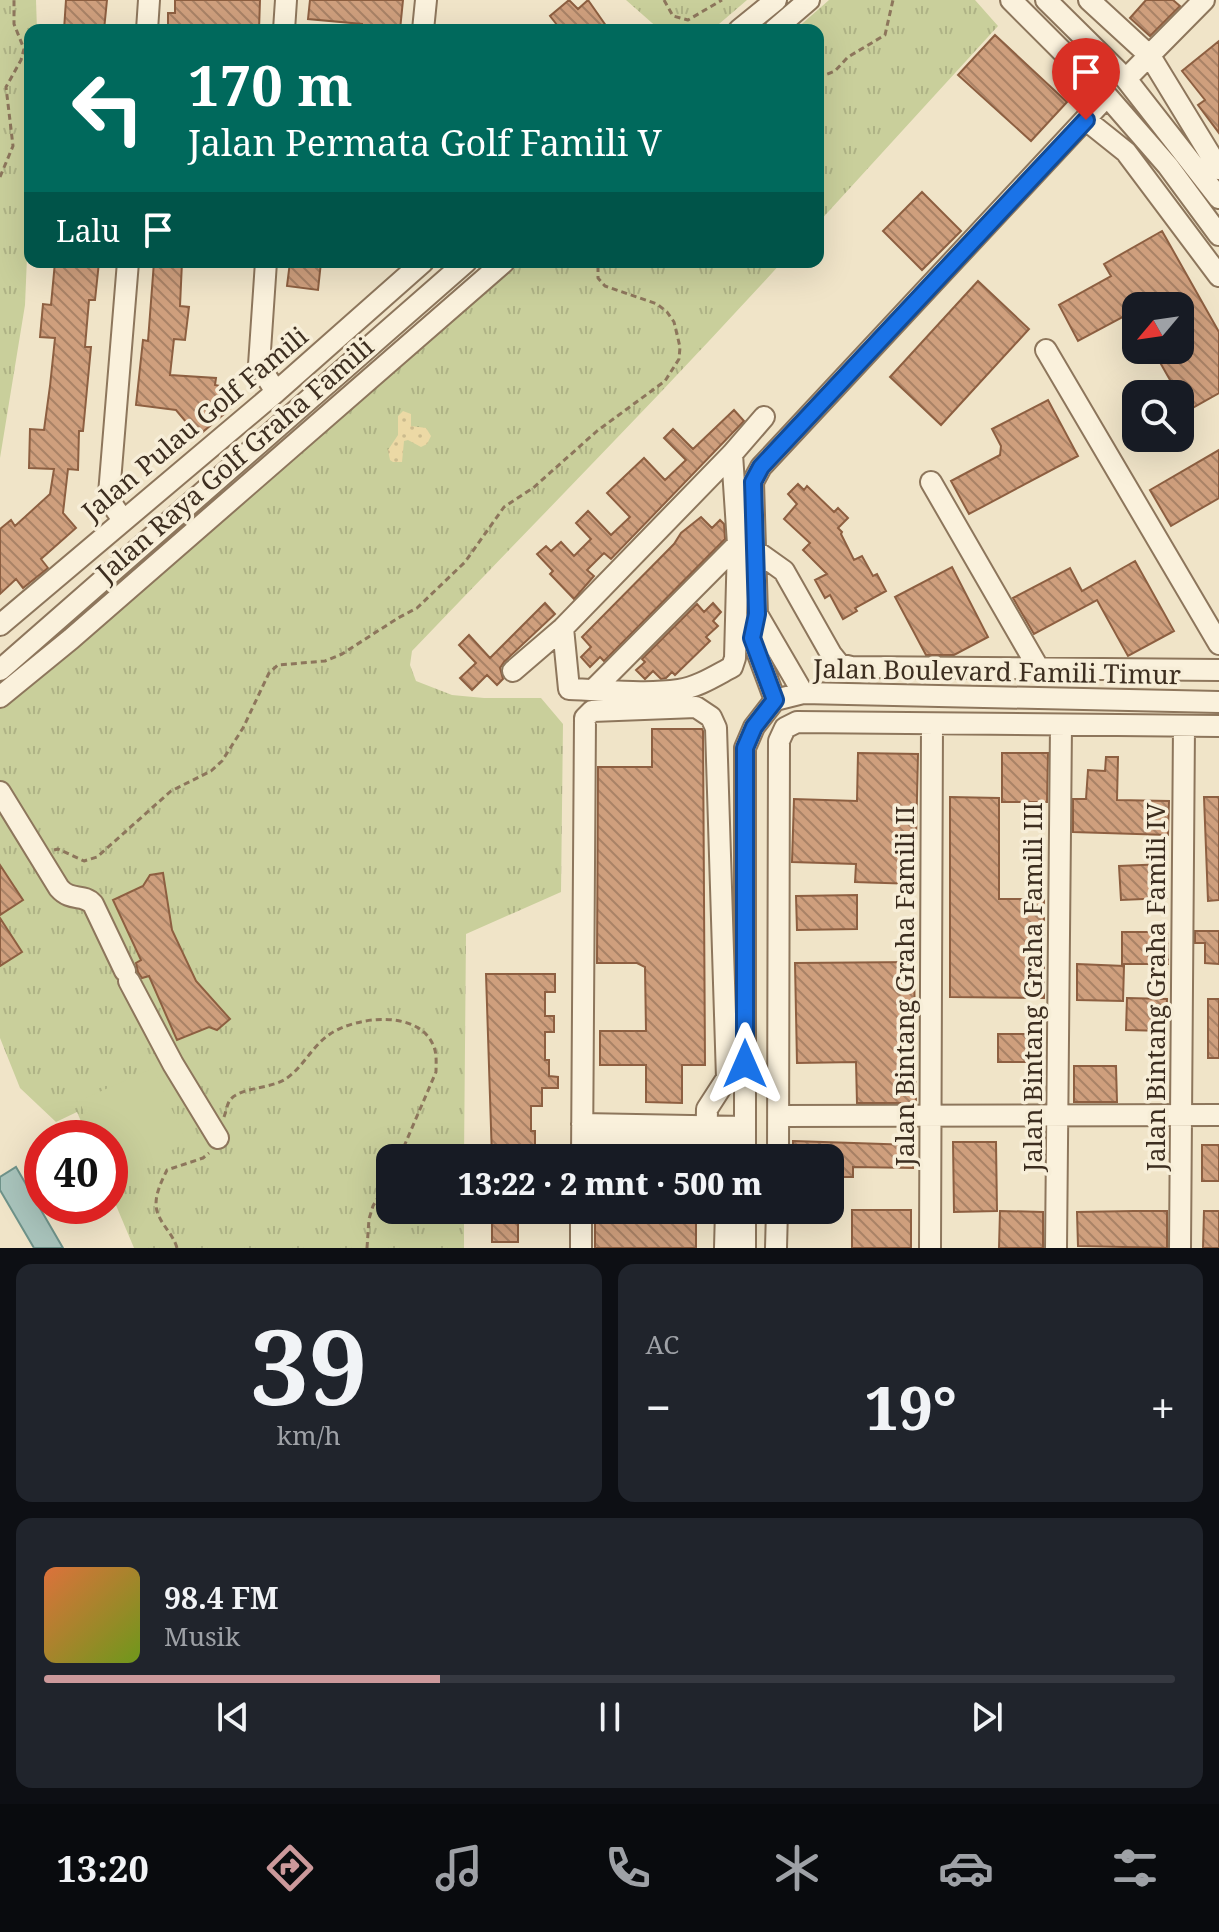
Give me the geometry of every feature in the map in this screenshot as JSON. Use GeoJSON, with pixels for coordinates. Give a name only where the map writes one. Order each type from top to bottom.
{"type":"FeatureCollection","features":[{"type":"Feature","properties":{"kind":"street"},"geometry":{"type":"LineString","coordinates":[[147,24],[149,0]]}},
{"type":"Feature","properties":{"kind":"street"},"geometry":{"type":"LineString","coordinates":[[284,24],[286,0]]}},
{"type":"Feature","properties":{"kind":"street"},"geometry":{"type":"LineString","coordinates":[[424,24],[426,0]]}},
{"type":"Feature","properties":{"kind":"street"},"geometry":{"type":"LineString","coordinates":[[746,24],[776,0]]}},
{"type":"Feature","properties":{"kind":"street"},"geometry":{"type":"LineString","coordinates":[[781,24],[809,0]]}},
{"type":"Feature","properties":{"kind":"street"},"geometry":{"type":"LineString","coordinates":[[1011,0],[1107,96],[1168,166],[1219,235]]}},
{"type":"Feature","properties":{"kind":"street"},"geometry":{"type":"LineString","coordinates":[[1046,0],[1126,79],[1219,198]]}},
{"type":"Feature","properties":{"kind":"street"},"geometry":{"type":"LineString","coordinates":[[1089,0],[1150,56],[1219,169]]}},
{"type":"Feature","properties":{"kind":"street"},"geometry":{"type":"LineString","coordinates":[[1126,79],[1204,0]]}},
{"type":"Feature","properties":{"kind":"street"},"geometry":{"type":"LineString","coordinates":[[732,667],[753,482],[761,467],[1107,96]]}},
{"type":"Feature","properties":{"kind":"street"},"geometry":{"type":"LineString","coordinates":[[1086,120],[1126,152],[1219,276]]}},
{"type":"Feature","properties":{"kind":"street"},"geometry":{"type":"LineString","coordinates":[[123,520],[109,500],[109,494],[128,268]]}},
{"type":"Feature","properties":{"kind":"street"},"geometry":{"type":"LineString","coordinates":[[266,268],[259,365],[276,392]]}},
{"type":"Feature","properties":{"kind":"street","name":"Jalan Pulau Golf Famili"},"geometry":{"type":"LineString","coordinates":[[0,625],[276,392],[416,268]]}},
{"type":"Feature","properties":{"kind":"street","name":"Jalan Raya Golf Graha Famili"},"geometry":{"type":"LineString","coordinates":[[0,670],[459,268]]}},
{"type":"Feature","properties":{"kind":"street","name":"Jalan Raya Golf Graha Famili"},"geometry":{"type":"LineString","coordinates":[[0,697],[71,639],[497,268]]}},
{"type":"Feature","properties":{"kind":"street"},"geometry":{"type":"LineString","coordinates":[[1046,350],[1219,644]]}},
{"type":"Feature","properties":{"kind":"street"},"geometry":{"type":"LineString","coordinates":[[513,671],[563,628],[764,417]]}},
{"type":"Feature","properties":{"kind":"street"},"geometry":{"type":"LineString","coordinates":[[732,454],[757,614],[803,693]]}},
{"type":"Feature","properties":{"kind":"street"},"geometry":{"type":"LineString","coordinates":[[931,482],[1039,669]]}},
{"type":"Feature","properties":{"kind":"street"},"geometry":{"type":"LineString","coordinates":[[747,548],[784,571],[839,664],[851,667],[1219,670]]}},
{"type":"Feature","properties":{"kind":"street"},"geometry":{"type":"LineString","coordinates":[[593,690],[747,548]]}},
{"type":"Feature","properties":{"kind":"street"},"geometry":{"type":"LineString","coordinates":[[706,1143],[709,1103],[727,1078],[716,728],[711,717],[696,707],[592,711],[585,718],[582,1142],[706,1143],[745,1143],[745,748],[754,727],[775,700],[752,635],[757,614]]}},
{"type":"Feature","properties":{"kind":"street"},"geometry":{"type":"LineString","coordinates":[[59,621],[71,639]]}},
{"type":"Feature","properties":{"kind":"street"},"geometry":{"type":"LineString","coordinates":[[563,628],[569,689],[681,690],[732,667],[763,669]]}},
{"type":"Feature","properties":{"kind":"street","name":"Jalan Boulevard Famili Timur"},"geometry":{"type":"LineString","coordinates":[[775,700],[803,693],[1219,702]]}},
{"type":"Feature","properties":{"kind":"street"},"geometry":{"type":"LineString","coordinates":[[778,1144],[779,741],[785,728],[797,722],[1219,726]]}},
{"type":"Feature","properties":{"kind":"street","name":"Jalan Bintang Graha Famili II"},"geometry":{"type":"LineString","coordinates":[[930,1248],[932,724]]}},
{"type":"Feature","properties":{"kind":"street","name":"Jalan Bintang Graha Famili III"},"geometry":{"type":"LineString","coordinates":[[1056,1248],[1061,726]]}},
{"type":"Feature","properties":{"kind":"street","name":"Jalan Bintang Graha Famili IV"},"geometry":{"type":"LineString","coordinates":[[1180,1248],[1184,726]]}},
{"type":"Feature","properties":{"kind":"street"},"geometry":{"type":"LineString","coordinates":[[0,792],[65,895],[89,900],[93,904],[173,1064],[218,1138]]}},
{"type":"Feature","properties":{"kind":"street"},"geometry":{"type":"LineString","coordinates":[[779,1116],[1219,1115]]}},
{"type":"Feature","properties":{"kind":"street"},"geometry":{"type":"LineString","coordinates":[[581,1224],[581,1248]]}},
{"type":"Feature","properties":{"kind":"street"},"geometry":{"type":"LineString","coordinates":[[725,1248],[726,1224]]}},
{"type":"Feature","properties":{"kind":"street"},"geometry":{"type":"LineString","coordinates":[[745,1224],[745,1248]]}},
{"type":"Feature","properties":{"kind":"street"},"geometry":{"type":"LineString","coordinates":[[776,1248],[777,1224]]}},
{"type":"Feature","properties":{"kind":"path"},"geometry":{"type":"LineString","coordinates":[[0,177],[13,146],[6,87],[24,49],[14,24],[14,0]]}},
{"type":"Feature","properties":{"kind":"path"},"geometry":{"type":"LineString","coordinates":[[664,0],[673,16],[688,20],[722,0]]}},
{"type":"Feature","properties":{"kind":"path"},"geometry":{"type":"LineString","coordinates":[[824,76],[885,35],[893,0]]}},
{"type":"Feature","properties":{"kind":"path"},"geometry":{"type":"LineString","coordinates":[[38,854],[58,849],[84,861],[97,857],[171,791],[211,771],[222,761],[243,728],[269,673],[278,665],[325,661],[342,654],[417,608],[465,562],[504,507],[533,488],[597,431],[665,381],[679,359],[680,347],[674,322],[657,304],[605,286],[598,278],[598,268]]}},
{"type":"Feature","properties":{"kind":"path"},"geometry":{"type":"LineString","coordinates":[[177,1248],[174,1237],[157,1212],[159,1186],[167,1170],[203,1158],[214,1150],[231,1099],[243,1092],[284,1081],[319,1042],[333,1032],[349,1025],[378,1020],[398,1021],[413,1025],[433,1044],[436,1072],[405,1144]]}},
{"type":"Feature","properties":{"kind":"path"},"geometry":{"type":"LineString","coordinates":[[367,1248],[369,1219],[376,1201]]}},
{"type":"Feature","properties":{"kind":"green space"},"geometry":{"type":"Polygon","coordinates":[[[0,0],[36,0],[37,24],[24,24],[25,305],[0,458],[0,0]]]}},
{"type":"Feature","properties":{"kind":"green space"},"geometry":{"type":"Polygon","coordinates":[[[626,0],[747,0],[719,24],[653,24],[626,0]]]}},
{"type":"Feature","properties":{"kind":"green space"},"geometry":{"type":"Polygon","coordinates":[[[829,0],[975,0],[998,26],[824,216],[824,24],[802,24],[829,0]]]}},
{"type":"Feature","properties":{"kind":"green space"},"geometry":{"type":"Polygon","coordinates":[[[515,268],[776,268],[412,651],[410,665],[416,681],[452,695],[541,698],[563,724],[561,892],[466,934],[464,1144],[376,1144],[376,1224],[464,1224],[464,1248],[134,1248],[124,1224],[128,1224],[128,1120],[80,1120],[77,1112],[54,1120],[20,1088],[0,1038],[0,701],[515,268]]]}},
{"type":"Feature","properties":{"kind":"green space"},"geometry":{"type":"Polygon","coordinates":[[[153,1068],[187,1143],[128,1170],[128,1120],[88,1120],[79,1101],[153,1068]]]}},
{"type":"Feature","properties":{"kind":"sand"},"geometry":{"type":"Polygon","coordinates":[[[403,411],[411,414],[411,426],[426,428],[431,436],[427,444],[421,447],[404,441],[402,462],[393,462],[388,450],[398,435],[398,416],[403,411]]]}},
{"type":"Feature","properties":{"kind":"water"},"geometry":{"type":"Polygon","coordinates":[[[16,1167],[24,1181],[24,1224],[49,1224],[63,1248],[34,1248],[0,1190],[0,1177],[16,1167]]]}},
{"type":"Feature","properties":{"kind":"building"},"geometry":{"type":"Polygon","coordinates":[[[66,0],[107,0],[105,24],[64,24],[66,0]]]}},
{"type":"Feature","properties":{"kind":"building"},"geometry":{"type":"Polygon","coordinates":[[[175,0],[260,0],[259,24],[168,24],[168,13],[175,13],[175,0]]]}},
{"type":"Feature","properties":{"kind":"building"},"geometry":{"type":"Polygon","coordinates":[[[310,0],[403,0],[401,24],[308,19],[310,0]]]}},
{"type":"Feature","properties":{"kind":"building"},"geometry":{"type":"Polygon","coordinates":[[[569,0],[578,9],[588,0],[605,24],[556,24],[550,16],[569,0]]]}},
{"type":"Feature","properties":{"kind":"building"},"geometry":{"type":"Polygon","coordinates":[[[1146,0],[1173,0],[1180,6],[1150,36],[1130,18],[1146,0]]]}},
{"type":"Feature","properties":{"kind":"building"},"geometry":{"type":"Polygon","coordinates":[[[995,35],[1067,102],[1031,141],[958,75],[995,35]]]}},
{"type":"Feature","properties":{"kind":"building"},"geometry":{"type":"Polygon","coordinates":[[[1219,41],[1219,133],[1198,105],[1205,100],[1182,71],[1219,41]]]}},
{"type":"Feature","properties":{"kind":"building"},"geometry":{"type":"Polygon","coordinates":[[[922,192],[961,231],[922,270],[883,231],[922,192]]]}},
{"type":"Feature","properties":{"kind":"building"},"geometry":{"type":"Polygon","coordinates":[[[1162,231],[1219,332],[1219,393],[1194,407],[1194,380],[1170,380],[1161,364],[1194,364],[1194,292],[1122,292],[1122,317],[1078,341],[1059,305],[1111,276],[1104,264],[1162,231]]]}},
{"type":"Feature","properties":{"kind":"building"},"geometry":{"type":"Polygon","coordinates":[[[54,268],[98,268],[95,300],[89,300],[85,347],[91,347],[83,431],[79,431],[78,470],[68,469],[63,513],[76,528],[41,559],[48,568],[23,588],[16,579],[0,594],[0,529],[11,520],[15,526],[50,494],[54,469],[29,468],[30,429],[44,430],[50,386],[55,338],[40,337],[43,304],[51,305],[54,268]]]}},
{"type":"Feature","properties":{"kind":"building"},"geometry":{"type":"Polygon","coordinates":[[[154,268],[182,268],[180,306],[189,307],[185,340],[174,339],[170,375],[216,378],[215,385],[230,388],[231,408],[198,436],[176,410],[136,405],[143,340],[148,341],[154,268]]]}},
{"type":"Feature","properties":{"kind":"building"},"geometry":{"type":"Polygon","coordinates":[[[289,268],[320,268],[318,290],[287,286],[289,268]]]}},
{"type":"Feature","properties":{"kind":"building"},"geometry":{"type":"Polygon","coordinates":[[[978,281],[1029,329],[941,425],[890,377],[978,281]]]}},
{"type":"Feature","properties":{"kind":"building"},"geometry":{"type":"Polygon","coordinates":[[[1048,400],[1078,456],[969,514],[951,481],[1000,455],[1001,446],[992,429],[1048,400]]]}},
{"type":"Feature","properties":{"kind":"building"},"geometry":{"type":"Polygon","coordinates":[[[734,410],[744,421],[611,559],[604,553],[587,570],[594,576],[574,599],[550,574],[553,571],[537,554],[546,546],[551,551],[561,542],[574,556],[591,539],[576,523],[588,511],[611,535],[630,517],[607,493],[644,458],[665,480],[686,460],[664,438],[673,429],[693,449],[734,410]]]}},
{"type":"Feature","properties":{"kind":"building"},"geometry":{"type":"Polygon","coordinates":[[[1219,450],[1219,498],[1171,526],[1150,490],[1219,450]]]}},
{"type":"Feature","properties":{"kind":"building"},"geometry":{"type":"Polygon","coordinates":[[[798,484],[804,490],[807,486],[834,512],[838,508],[848,518],[838,528],[854,560],[862,556],[886,591],[855,608],[857,611],[843,619],[830,595],[825,598],[815,580],[827,574],[803,550],[810,543],[784,519],[797,504],[788,494],[798,484]]]}},
{"type":"Feature","properties":{"kind":"building"},"geometry":{"type":"Polygon","coordinates":[[[701,517],[712,528],[720,520],[724,524],[725,539],[604,661],[600,657],[590,667],[581,657],[591,647],[582,637],[674,544],[681,533],[701,517]]]}},
{"type":"Feature","properties":{"kind":"building"},"geometry":{"type":"Polygon","coordinates":[[[1135,561],[1174,631],[1128,656],[1097,600],[1034,634],[1013,598],[1070,568],[1082,591],[1135,561]]]}},
{"type":"Feature","properties":{"kind":"building"},"geometry":{"type":"Polygon","coordinates":[[[952,567],[988,637],[954,655],[926,655],[895,597],[952,567]]]}},
{"type":"Feature","properties":{"kind":"building"},"geometry":{"type":"Polygon","coordinates":[[[545,603],[555,614],[504,662],[500,668],[503,679],[497,685],[487,675],[472,690],[460,678],[476,663],[459,645],[469,635],[490,658],[545,603]]]}},
{"type":"Feature","properties":{"kind":"building"},"geometry":{"type":"Polygon","coordinates":[[[713,603],[721,612],[713,621],[718,626],[706,637],[710,641],[675,675],[672,672],[661,679],[653,671],[645,679],[636,670],[645,662],[642,659],[697,604],[704,612],[713,603]]]}},
{"type":"Feature","properties":{"kind":"building"},"geometry":{"type":"Polygon","coordinates":[[[652,729],[703,731],[705,1065],[682,1065],[682,1103],[646,1102],[646,1065],[600,1065],[600,1031],[646,1031],[645,967],[637,963],[597,963],[598,767],[652,767],[652,729]]]}},
{"type":"Feature","properties":{"kind":"building"},"geometry":{"type":"Polygon","coordinates":[[[858,753],[918,754],[915,884],[855,882],[856,864],[792,862],[794,799],[857,801],[858,753]]]}},
{"type":"Feature","properties":{"kind":"building"},"geometry":{"type":"Polygon","coordinates":[[[1002,753],[1048,753],[1047,802],[1002,802],[1002,753]]]}},
{"type":"Feature","properties":{"kind":"building"},"geometry":{"type":"Polygon","coordinates":[[[1106,757],[1118,757],[1117,800],[1169,801],[1168,835],[1073,832],[1073,799],[1086,799],[1088,770],[1105,771],[1106,757]]]}},
{"type":"Feature","properties":{"kind":"building"},"geometry":{"type":"Polygon","coordinates":[[[950,797],[999,798],[999,899],[1044,899],[1044,998],[950,997],[950,797]]]}},
{"type":"Feature","properties":{"kind":"building"},"geometry":{"type":"Polygon","coordinates":[[[1204,797],[1219,797],[1219,900],[1208,901],[1204,797]]]}},
{"type":"Feature","properties":{"kind":"building"},"geometry":{"type":"Polygon","coordinates":[[[1165,864],[1167,898],[1121,900],[1119,866],[1165,864]]]}},
{"type":"Feature","properties":{"kind":"building"},"geometry":{"type":"Polygon","coordinates":[[[0,865],[23,900],[0,915],[0,865]]]}},
{"type":"Feature","properties":{"kind":"building"},"geometry":{"type":"Polygon","coordinates":[[[163,873],[172,930],[196,981],[230,1019],[217,1030],[209,1027],[177,1040],[149,976],[142,978],[138,972],[136,963],[141,960],[113,900],[143,886],[150,875],[163,873]]]}},
{"type":"Feature","properties":{"kind":"building"},"geometry":{"type":"Polygon","coordinates":[[[857,895],[857,929],[797,930],[796,896],[857,895]]]}},
{"type":"Feature","properties":{"kind":"building"},"geometry":{"type":"Polygon","coordinates":[[[0,918],[22,952],[0,966],[0,918]]]}},
{"type":"Feature","properties":{"kind":"building"},"geometry":{"type":"Polygon","coordinates":[[[1195,931],[1219,931],[1219,964],[1205,963],[1205,943],[1195,943],[1195,931]]]}},
{"type":"Feature","properties":{"kind":"building"},"geometry":{"type":"Polygon","coordinates":[[[1122,932],[1167,932],[1168,964],[1122,964],[1122,932]]]}},
{"type":"Feature","properties":{"kind":"building"},"geometry":{"type":"Polygon","coordinates":[[[914,962],[916,1103],[857,1103],[856,1062],[797,1063],[795,963],[914,962]]]}},
{"type":"Feature","properties":{"kind":"building"},"geometry":{"type":"Polygon","coordinates":[[[1077,964],[1124,966],[1123,1001],[1077,1000],[1077,964]]]}},
{"type":"Feature","properties":{"kind":"building"},"geometry":{"type":"Polygon","coordinates":[[[486,974],[555,974],[555,992],[545,992],[545,1016],[554,1016],[554,1032],[545,1032],[545,1060],[549,1060],[549,1076],[558,1077],[558,1088],[542,1088],[542,1106],[531,1106],[531,1131],[535,1131],[535,1144],[492,1144],[486,974]]]}},
{"type":"Feature","properties":{"kind":"building"},"geometry":{"type":"Polygon","coordinates":[[[1127,998],[1167,999],[1166,1031],[1126,1030],[1127,998]]]}},
{"type":"Feature","properties":{"kind":"building"},"geometry":{"type":"Polygon","coordinates":[[[1208,999],[1219,999],[1219,1058],[1208,1058],[1208,999]]]}},
{"type":"Feature","properties":{"kind":"building"},"geometry":{"type":"Polygon","coordinates":[[[998,1034],[1041,1034],[1041,1062],[998,1062],[998,1034]]]}},
{"type":"Feature","properties":{"kind":"building"},"geometry":{"type":"Polygon","coordinates":[[[1074,1066],[1116,1066],[1117,1102],[1074,1102],[1074,1066]]]}},
{"type":"Feature","properties":{"kind":"building"},"geometry":{"type":"Polygon","coordinates":[[[793,1141],[913,1145],[913,1168],[853,1167],[853,1177],[844,1177],[844,1144],[793,1144],[793,1141]]]}},
{"type":"Feature","properties":{"kind":"building"},"geometry":{"type":"Polygon","coordinates":[[[953,1142],[996,1142],[997,1211],[954,1212],[953,1142]]]}},
{"type":"Feature","properties":{"kind":"building"},"geometry":{"type":"Polygon","coordinates":[[[1202,1145],[1219,1145],[1219,1181],[1202,1181],[1202,1145]]]}},
{"type":"Feature","properties":{"kind":"building"},"geometry":{"type":"Polygon","coordinates":[[[852,1210],[911,1210],[911,1248],[852,1248],[852,1210]]]}},
{"type":"Feature","properties":{"kind":"building"},"geometry":{"type":"Polygon","coordinates":[[[1000,1211],[1043,1212],[1043,1248],[999,1248],[1000,1211]]]}},
{"type":"Feature","properties":{"kind":"building"},"geometry":{"type":"Polygon","coordinates":[[[1167,1211],[1167,1248],[1078,1246],[1077,1212],[1167,1211]]]}},
{"type":"Feature","properties":{"kind":"building"},"geometry":{"type":"Polygon","coordinates":[[[1204,1211],[1219,1211],[1219,1248],[1203,1248],[1204,1211]]]}},
{"type":"Feature","properties":{"kind":"building"},"geometry":{"type":"Polygon","coordinates":[[[492,1224],[518,1224],[518,1242],[492,1242],[492,1224]]]}},
{"type":"Feature","properties":{"kind":"building"},"geometry":{"type":"Polygon","coordinates":[[[595,1224],[696,1224],[696,1248],[595,1248],[595,1224]]]}},
{"type":"Feature","properties":{"kind":"route"},"geometry":{"type":"LineString","coordinates":[[745,1064],[745,748],[754,727],[775,700],[752,638],[757,614],[753,482],[761,467],[1086,120]]}}]}
